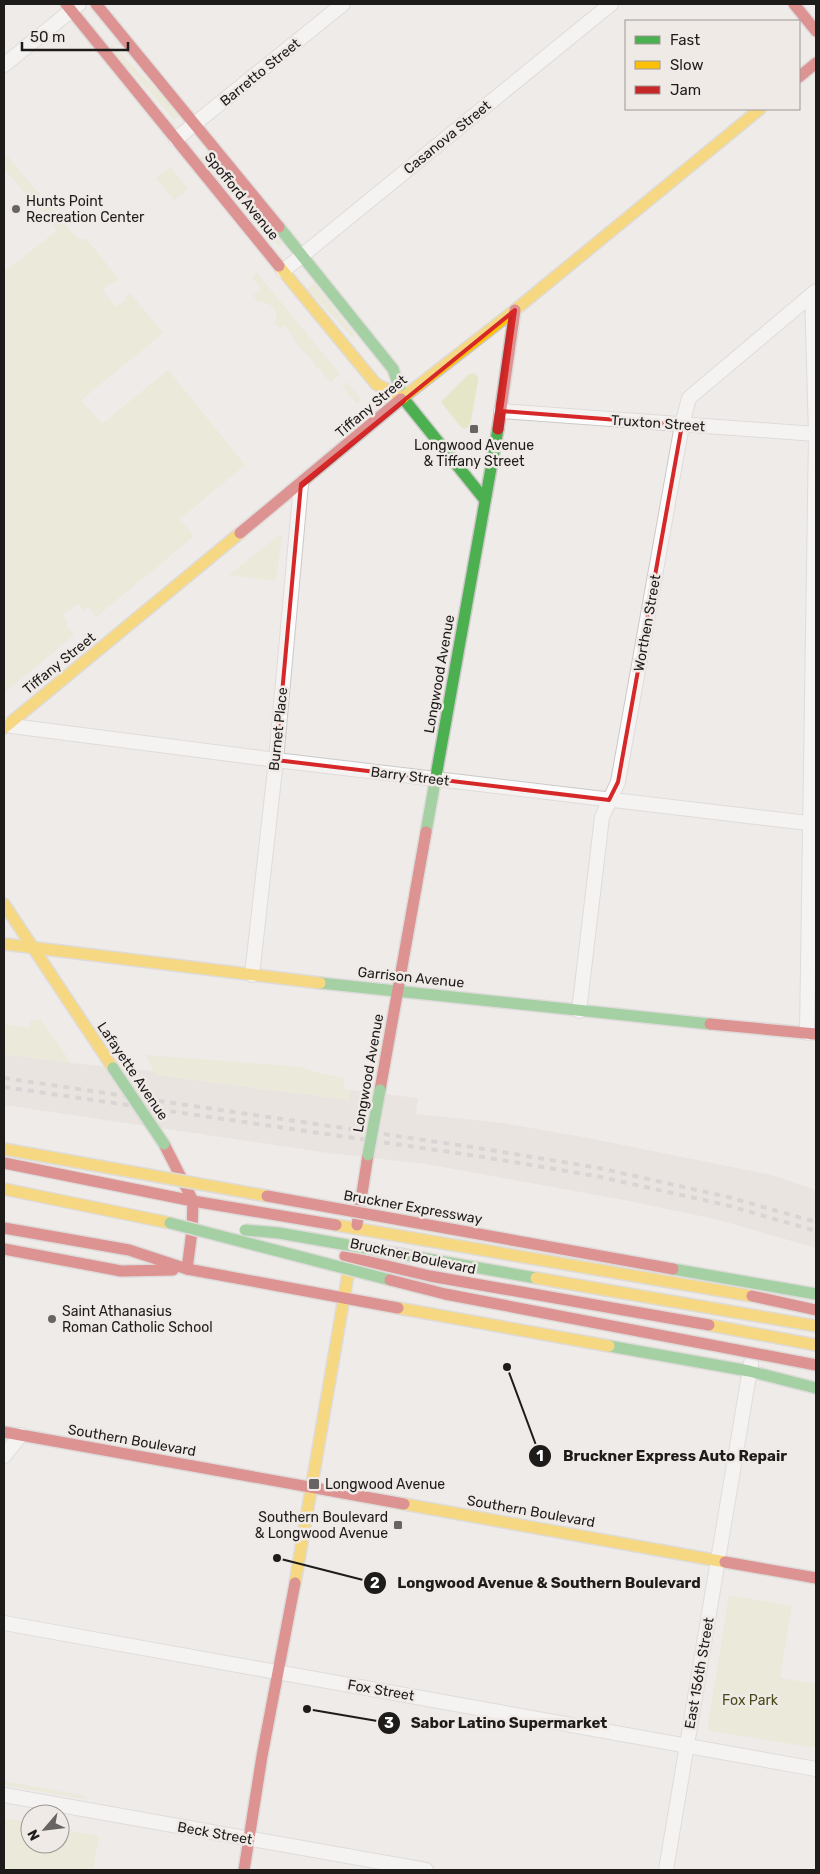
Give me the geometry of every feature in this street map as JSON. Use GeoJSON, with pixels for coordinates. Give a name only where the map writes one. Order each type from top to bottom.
{"type":"FeatureCollection","features":[{"type":"Feature","properties":{"kind":"main road","name":"Spofford Avenue"},"geometry":{"type":"LineString","coordinates":[[96,4],[393,369],[403,398],[485,500]]}},
{"type":"Feature","properties":{"kind":"main road"},"geometry":{"type":"LineString","coordinates":[[794,4],[816,31]]}},
{"type":"Feature","properties":{"kind":"main road","name":"Spofford Avenue"},"geometry":{"type":"LineString","coordinates":[[72,6],[176,139],[376,384],[403,398]]}},
{"type":"Feature","properties":{"kind":"main road"},"geometry":{"type":"LineString","coordinates":[[800,76],[816,63]]}},
{"type":"Feature","properties":{"kind":"main road","name":"Tiffany Street"},"geometry":{"type":"LineString","coordinates":[[5,726],[403,398],[515,310],[759,110]]}},
{"type":"Feature","properties":{"kind":"main road","name":"Longwood Avenue"},"geometry":{"type":"LineString","coordinates":[[244,1870],[262,1756],[501,411],[515,310]]}},
{"type":"Feature","properties":{"kind":"main road","name":"Lafayette Avenue"},"geometry":{"type":"LineString","coordinates":[[4,904],[164,1144],[193,1200],[192,1231],[187,1269]]}},
{"type":"Feature","properties":{"kind":"main road","name":"Garrison Avenue"},"geometry":{"type":"LineString","coordinates":[[4,944],[252,975],[579,1011],[812,1034]]}},
{"type":"Feature","properties":{"kind":"main road","name":"Bruckner Expressway"},"geometry":{"type":"LineString","coordinates":[[4,1149],[816,1294]]}},
{"type":"Feature","properties":{"kind":"main road","name":"Bruckner Boulevard"},"geometry":{"type":"LineString","coordinates":[[4,1163],[193,1200],[432,1243],[762,1298],[816,1310]]}},
{"type":"Feature","properties":{"kind":"main road"},"geometry":{"type":"LineString","coordinates":[[4,1189],[170,1223],[445,1294],[816,1365]]}},
{"type":"Feature","properties":{"kind":"main road","name":"Bruckner Boulevard"},"geometry":{"type":"LineString","coordinates":[[4,1198],[351,1257],[430,1276],[816,1345]]}},
{"type":"Feature","properties":{"kind":"main road"},"geometry":{"type":"LineString","coordinates":[[170,1223],[279,1233],[816,1326]]}},
{"type":"Feature","properties":{"kind":"main road"},"geometry":{"type":"LineString","coordinates":[[4,1228],[128,1250],[187,1269],[344,1299],[750,1371],[816,1388]]}},
{"type":"Feature","properties":{"kind":"main road"},"geometry":{"type":"LineString","coordinates":[[4,1250],[120,1271],[187,1269]]}},
{"type":"Feature","properties":{"kind":"main road","name":"Southern Boulevard"},"geometry":{"type":"LineString","coordinates":[[4,1432],[816,1578]]}},
{"type":"Feature","properties":{"kind":"street","name":"Barretto Street"},"geometry":{"type":"LineString","coordinates":[[176,139],[343,4]]}},
{"type":"Feature","properties":{"kind":"street","name":"Casanova Street"},"geometry":{"type":"LineString","coordinates":[[283,271],[611,4]]}},
{"type":"Feature","properties":{"kind":"street"},"geometry":{"type":"LineString","coordinates":[[4,65],[72,6]]}},
{"type":"Feature","properties":{"kind":"street"},"geometry":{"type":"LineString","coordinates":[[812,1034],[816,434],[814,292]]}},
{"type":"Feature","properties":{"kind":"street","name":"Worthen Street"},"geometry":{"type":"LineString","coordinates":[[579,1011],[602,817],[618,782],[682,425],[689,398],[814,292]]}},
{"type":"Feature","properties":{"kind":"street","name":"Truxton Street"},"geometry":{"type":"LineString","coordinates":[[501,411],[816,434]]}},
{"type":"Feature","properties":{"kind":"street","name":"Burnet Place"},"geometry":{"type":"LineString","coordinates":[[252,975],[276,760],[301,484]]}},
{"type":"Feature","properties":{"kind":"street","name":"Barry Street"},"geometry":{"type":"LineString","coordinates":[[5,726],[813,824]]}},
{"type":"Feature","properties":{"kind":"street","name":"East 156th Street"},"geometry":{"type":"LineString","coordinates":[[666,1870],[762,1298]]}},
{"type":"Feature","properties":{"kind":"street"},"geometry":{"type":"LineString","coordinates":[[4,1456],[21,1436]]}},
{"type":"Feature","properties":{"kind":"street","name":"Fox Street"},"geometry":{"type":"LineString","coordinates":[[4,1623],[816,1769]]}},
{"type":"Feature","properties":{"kind":"street","name":"Beck Street"},"geometry":{"type":"LineString","coordinates":[[4,1795],[426,1870]]}},
{"type":"Feature","properties":{"kind":"highlighted area"},"geometry":{"type":"Polygon","coordinates":[[[515,310],[501,411],[682,425],[618,782],[609,800],[276,760],[301,484],[515,310]]]}},
{"type":"Feature","properties":{"kind":"shaded area"},"geometry":{"type":"Polygon","coordinates":[[[4,1054],[153,1071],[156,1075],[349,1100],[351,1090],[418,1098],[416,1114],[503,1123],[772,1175],[816,1190],[816,1248],[715,1219],[624,1200],[426,1164],[328,1153],[4,1105],[4,1054]]]}},
{"type":"Feature","properties":{"kind":"green space"},"geometry":{"type":"Polygon","coordinates":[[[111,44],[159,92],[179,116],[174,120],[147,88],[112,52],[111,44]]]}},
{"type":"Feature","properties":{"kind":"green space"},"geometry":{"type":"Polygon","coordinates":[[[208,152],[282,246],[278,245],[245,207],[198,159],[208,152]]]}},
{"type":"Feature","properties":{"kind":"green space"},"geometry":{"type":"Polygon","coordinates":[[[4,154],[77,238],[86,239],[119,279],[115,283],[113,281],[102,290],[116,307],[127,299],[126,297],[130,293],[163,333],[81,400],[102,424],[168,370],[245,465],[180,519],[194,536],[96,617],[88,607],[83,610],[78,603],[63,615],[68,622],[66,624],[74,635],[4,693],[4,272],[58,230],[4,171],[4,154]]]}},
{"type":"Feature","properties":{"kind":"green space"},"geometry":{"type":"Polygon","coordinates":[[[171,167],[188,189],[174,200],[158,180],[155,179],[171,167]]]}},
{"type":"Feature","properties":{"kind":"green space"},"geometry":{"type":"Polygon","coordinates":[[[257,273],[340,374],[331,382],[315,366],[312,359],[297,345],[285,327],[283,325],[280,328],[274,324],[276,315],[274,308],[267,303],[258,302],[253,295],[261,288],[252,278],[257,273]]]}},
{"type":"Feature","properties":{"kind":"green space"},"geometry":{"type":"Polygon","coordinates":[[[314,283],[355,335],[352,337],[307,289],[314,283]]]}},
{"type":"Feature","properties":{"kind":"green space"},"geometry":{"type":"Polygon","coordinates":[[[474,373],[478,377],[478,381],[470,426],[464,429],[441,402],[469,374],[474,373]]]}},
{"type":"Feature","properties":{"kind":"green space"},"geometry":{"type":"Polygon","coordinates":[[[347,382],[361,400],[357,404],[342,386],[347,382]]]}},
{"type":"Feature","properties":{"kind":"green space"},"geometry":{"type":"Polygon","coordinates":[[[279,535],[282,536],[276,581],[229,575],[279,535]]]}},
{"type":"Feature","properties":{"kind":"green space"},"geometry":{"type":"Polygon","coordinates":[[[41,1019],[71,1063],[4,1054],[4,1024],[29,1028],[30,1021],[41,1019]]]}},
{"type":"Feature","properties":{"kind":"green space"},"geometry":{"type":"Polygon","coordinates":[[[146,1055],[300,1067],[345,1078],[343,1089],[351,1090],[349,1100],[156,1075],[146,1055]]]}},
{"type":"Feature","properties":{"kind":"green space","name":"Fox Park"},"geometry":{"type":"Polygon","coordinates":[[[729,1595],[792,1606],[780,1678],[816,1684],[816,1748],[707,1730],[729,1595]]]}},
{"type":"Feature","properties":{"kind":"green space"},"geometry":{"type":"Polygon","coordinates":[[[4,1781],[85,1796],[84,1799],[4,1785],[4,1781]]]}},
{"type":"Feature","properties":{"kind":"green space"},"geometry":{"type":"Polygon","coordinates":[[[4,1818],[20,1821],[20,1854],[70,1854],[70,1831],[99,1836],[93,1870],[4,1870],[4,1818]]]}},
{"type":"Feature","properties":{"kind":"railway"},"geometry":{"type":"LineString","coordinates":[[4,1078],[478,1148],[599,1168],[728,1197],[816,1222]]}},
{"type":"Feature","properties":{"kind":"railway"},"geometry":{"type":"LineString","coordinates":[[4,1087],[477,1156],[596,1176],[726,1205],[816,1231]]}},
{"type":"Feature","properties":{"kind":"traffic: fast"},"geometry":{"type":"LineString","coordinates":[[279,227],[393,369],[403,398],[485,500]]}},
{"type":"Feature","properties":{"kind":"traffic: fast"},"geometry":{"type":"LineString","coordinates":[[426,832],[498,429]]}},
{"type":"Feature","properties":{"kind":"traffic: fast"},"geometry":{"type":"LineString","coordinates":[[320,983],[710,1024]]}},
{"type":"Feature","properties":{"kind":"traffic: fast"},"geometry":{"type":"LineString","coordinates":[[113,1068],[164,1144]]}},
{"type":"Feature","properties":{"kind":"traffic: fast"},"geometry":{"type":"LineString","coordinates":[[368,1155],[380,1090]]}},
{"type":"Feature","properties":{"kind":"traffic: fast"},"geometry":{"type":"LineString","coordinates":[[170,1223],[390,1280]]}},
{"type":"Feature","properties":{"kind":"traffic: fast"},"geometry":{"type":"LineString","coordinates":[[245,1230],[279,1233],[536,1278]]}},
{"type":"Feature","properties":{"kind":"traffic: fast"},"geometry":{"type":"LineString","coordinates":[[673,1269],[816,1294]]}},
{"type":"Feature","properties":{"kind":"traffic: fast"},"geometry":{"type":"LineString","coordinates":[[609,1346],[749,1371],[816,1388]]}},
{"type":"Feature","properties":{"kind":"traffic: slow"},"geometry":{"type":"LineString","coordinates":[[401,399],[515,310],[759,110]]}},
{"type":"Feature","properties":{"kind":"traffic: slow"},"geometry":{"type":"LineString","coordinates":[[279,266],[376,384],[403,398]]}},
{"type":"Feature","properties":{"kind":"traffic: slow"},"geometry":{"type":"LineString","coordinates":[[4,728],[240,533]]}},
{"type":"Feature","properties":{"kind":"traffic: slow"},"geometry":{"type":"LineString","coordinates":[[4,904],[113,1068]]}},
{"type":"Feature","properties":{"kind":"traffic: slow"},"geometry":{"type":"LineString","coordinates":[[4,944],[320,983]]}},
{"type":"Feature","properties":{"kind":"traffic: slow"},"geometry":{"type":"LineString","coordinates":[[4,1149],[267,1196]]}},
{"type":"Feature","properties":{"kind":"traffic: slow"},"geometry":{"type":"LineString","coordinates":[[4,1189],[170,1223]]}},
{"type":"Feature","properties":{"kind":"traffic: slow"},"geometry":{"type":"LineString","coordinates":[[336,1225],[752,1296]]}},
{"type":"Feature","properties":{"kind":"traffic: slow"},"geometry":{"type":"LineString","coordinates":[[295,1583],[351,1257]]}},
{"type":"Feature","properties":{"kind":"traffic: slow"},"geometry":{"type":"LineString","coordinates":[[536,1278],[816,1326]]}},
{"type":"Feature","properties":{"kind":"traffic: slow"},"geometry":{"type":"LineString","coordinates":[[398,1308],[609,1346]]}},
{"type":"Feature","properties":{"kind":"traffic: slow"},"geometry":{"type":"LineString","coordinates":[[709,1325],[816,1345]]}},
{"type":"Feature","properties":{"kind":"traffic: slow"},"geometry":{"type":"LineString","coordinates":[[404,1504],[725,1562]]}},
{"type":"Feature","properties":{"kind":"traffic: jam"},"geometry":{"type":"LineString","coordinates":[[66,4],[279,266]]}},
{"type":"Feature","properties":{"kind":"traffic: jam"},"geometry":{"type":"LineString","coordinates":[[96,4],[279,227]]}},
{"type":"Feature","properties":{"kind":"traffic: jam"},"geometry":{"type":"LineString","coordinates":[[794,4],[816,31]]}},
{"type":"Feature","properties":{"kind":"traffic: jam"},"geometry":{"type":"LineString","coordinates":[[800,76],[816,63]]}},
{"type":"Feature","properties":{"kind":"traffic: jam"},"geometry":{"type":"LineString","coordinates":[[498,429],[515,310]]}},
{"type":"Feature","properties":{"kind":"traffic: jam"},"geometry":{"type":"LineString","coordinates":[[240,533],[401,399]]}},
{"type":"Feature","properties":{"kind":"traffic: jam"},"geometry":{"type":"LineString","coordinates":[[380,1090],[426,832]]}},
{"type":"Feature","properties":{"kind":"traffic: jam"},"geometry":{"type":"LineString","coordinates":[[710,1024],[816,1034]]}},
{"type":"Feature","properties":{"kind":"traffic: jam"},"geometry":{"type":"LineString","coordinates":[[164,1144],[193,1201],[192,1231],[187,1269]]}},
{"type":"Feature","properties":{"kind":"traffic: jam"},"geometry":{"type":"LineString","coordinates":[[357,1225],[368,1155]]}},
{"type":"Feature","properties":{"kind":"traffic: jam"},"geometry":{"type":"LineString","coordinates":[[4,1163],[193,1201],[336,1225]]}},
{"type":"Feature","properties":{"kind":"traffic: jam"},"geometry":{"type":"LineString","coordinates":[[267,1196],[673,1269]]}},
{"type":"Feature","properties":{"kind":"traffic: jam"},"geometry":{"type":"LineString","coordinates":[[4,1228],[129,1250],[187,1269],[398,1308]]}},
{"type":"Feature","properties":{"kind":"traffic: jam"},"geometry":{"type":"LineString","coordinates":[[4,1249],[121,1271],[173,1270]]}},
{"type":"Feature","properties":{"kind":"traffic: jam"},"geometry":{"type":"LineString","coordinates":[[345,1256],[430,1276],[709,1325]]}},
{"type":"Feature","properties":{"kind":"traffic: jam"},"geometry":{"type":"LineString","coordinates":[[390,1280],[445,1294],[816,1365]]}},
{"type":"Feature","properties":{"kind":"traffic: jam"},"geometry":{"type":"LineString","coordinates":[[752,1296],[816,1310]]}},
{"type":"Feature","properties":{"kind":"traffic: jam"},"geometry":{"type":"LineString","coordinates":[[4,1432],[404,1504]]}},
{"type":"Feature","properties":{"kind":"traffic: jam"},"geometry":{"type":"LineString","coordinates":[[725,1562],[816,1578]]}},
{"type":"Feature","properties":{"kind":"traffic: jam"},"geometry":{"type":"LineString","coordinates":[[244,1870],[262,1756],[295,1583]]}},
{"type":"Feature","properties":{"kind":"place","name":"Hunts Point Recreation Center"},"geometry":{"type":"Point","coordinates":[16,209]}},
{"type":"Feature","properties":{"kind":"place","name":"Longwood Avenue & Tiffany Street"},"geometry":{"type":"Point","coordinates":[474,429]}},
{"type":"Feature","properties":{"kind":"place","name":"Saint Athanasius Roman Catholic School"},"geometry":{"type":"Point","coordinates":[52,1319]}},
{"type":"Feature","properties":{"kind":"place","name":"Bruckner Express Auto Repair"},"geometry":{"type":"Point","coordinates":[507,1367]}},
{"type":"Feature","properties":{"kind":"place","name":"Longwood Avenue"},"geometry":{"type":"Point","coordinates":[314,1484]}},
{"type":"Feature","properties":{"kind":"place","name":"Southern Boulevard & Longwood Avenue"},"geometry":{"type":"Point","coordinates":[398,1525]}},
{"type":"Feature","properties":{"kind":"place","name":"Longwood Avenue & Southern Boulevard"},"geometry":{"type":"Point","coordinates":[277,1558]}},
{"type":"Feature","properties":{"kind":"place","name":"Sabor Latino Supermarket"},"geometry":{"type":"Point","coordinates":[307,1709]}}]}
